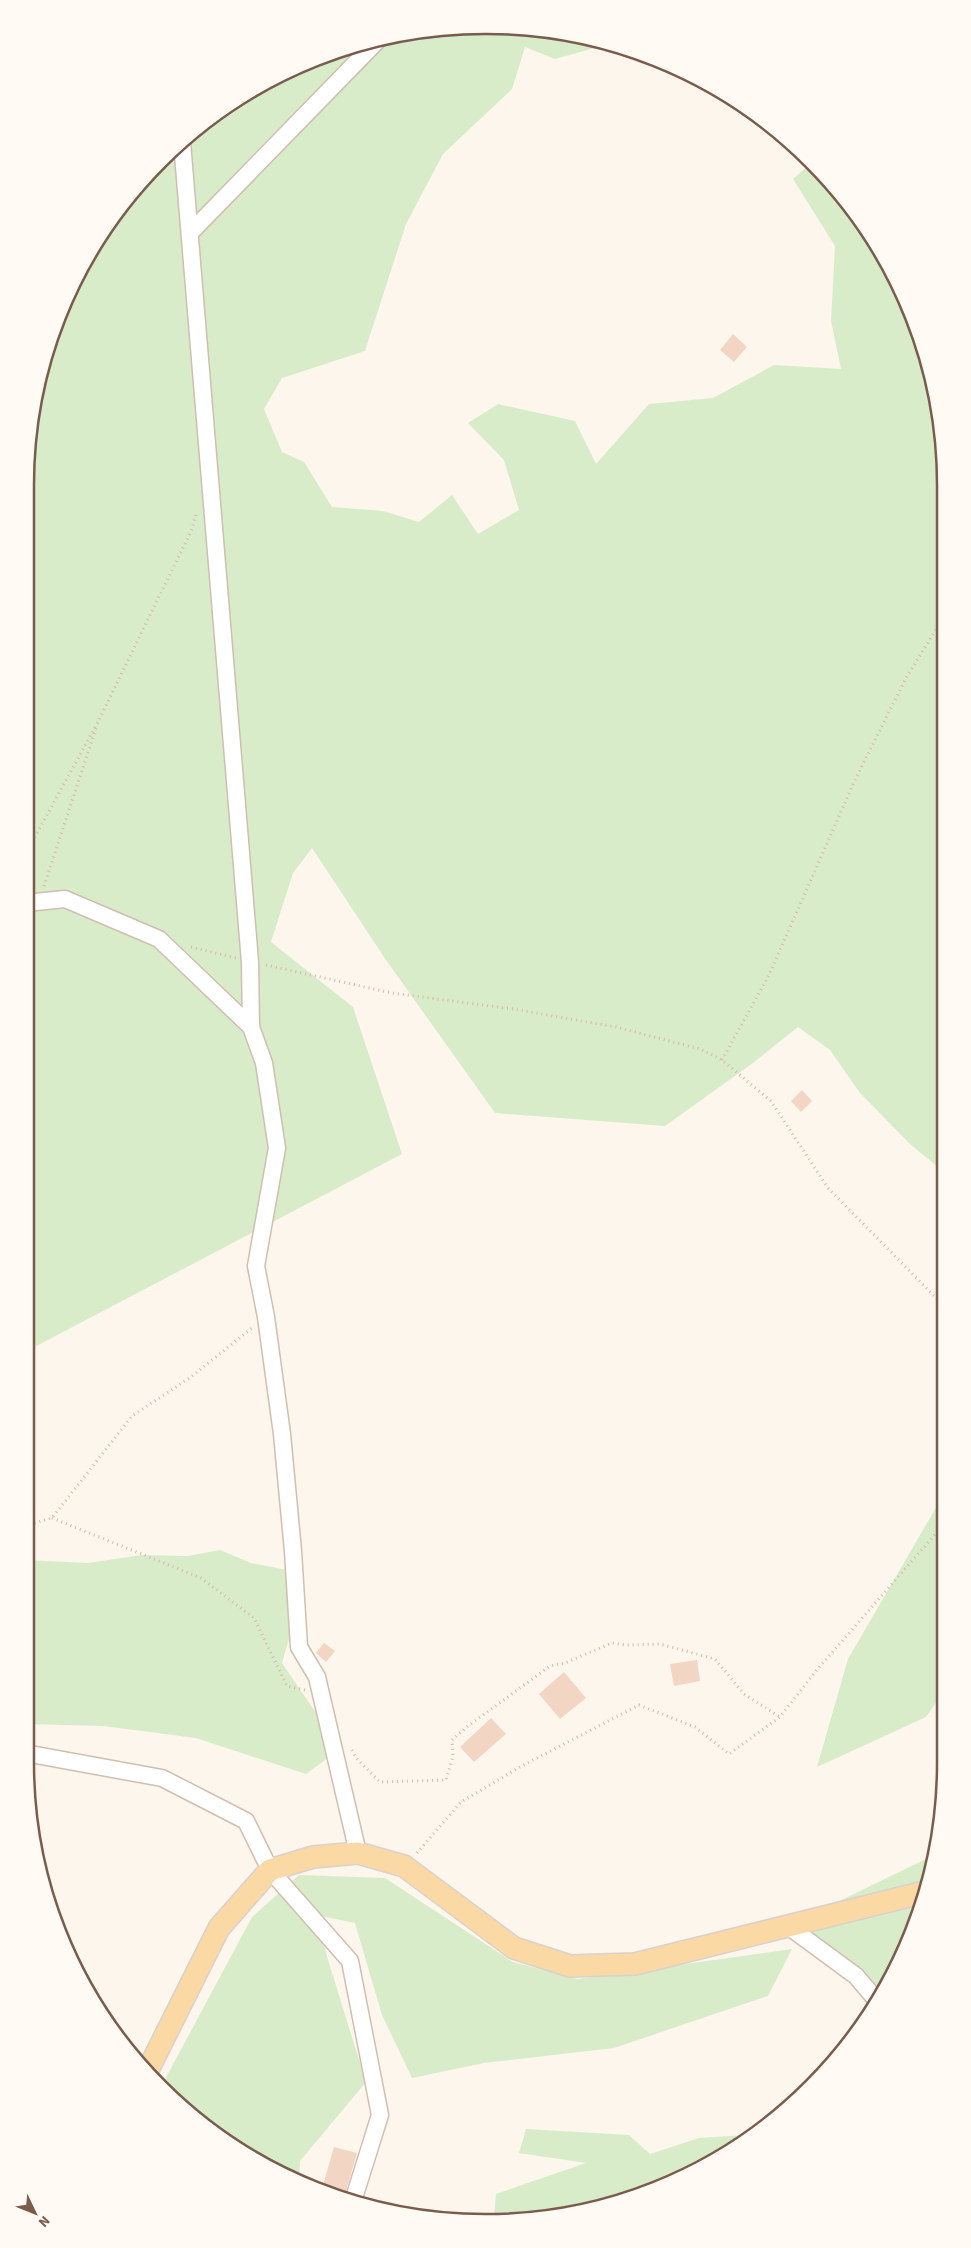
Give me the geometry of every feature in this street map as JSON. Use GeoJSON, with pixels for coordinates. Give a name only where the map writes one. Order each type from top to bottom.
{"type":"FeatureCollection","features":[{"type":"Feature","properties":{"kind":"main road"},"geometry":{"type":"LineString","coordinates":[[151,2065],[219,1928],[270,1870],[313,1857],[358,1853],[404,1866],[514,1948],[570,1966],[636,1964],[917,1894]]}},
{"type":"Feature","properties":{"kind":"street"},"geometry":{"type":"LineString","coordinates":[[190,233],[369,49]]}},
{"type":"Feature","properties":{"kind":"street"},"geometry":{"type":"LineString","coordinates":[[183,151],[250,962],[251,1027],[264,1063],[276,1148],[256,1266],[266,1317],[282,1434],[293,1551],[299,1647],[317,1677],[358,1853]]}},
{"type":"Feature","properties":{"kind":"street"},"geometry":{"type":"LineString","coordinates":[[34,902],[65,899],[159,939],[251,1027]]}},
{"type":"Feature","properties":{"kind":"street"},"geometry":{"type":"LineString","coordinates":[[34,1755],[162,1778],[246,1821],[270,1870],[350,1961],[380,2115],[355,2195]]}},
{"type":"Feature","properties":{"kind":"street"},"geometry":{"type":"LineString","coordinates":[[788,1926],[856,1976],[872,1995]]}},
{"type":"Feature","properties":{"kind":"path"},"geometry":{"type":"LineString","coordinates":[[34,838],[99,720],[192,529],[196,510]]}},
{"type":"Feature","properties":{"kind":"path"},"geometry":{"type":"LineString","coordinates":[[722,1060],[769,975],[855,780],[906,678],[937,628]]}},
{"type":"Feature","properties":{"kind":"path"},"geometry":{"type":"LineString","coordinates":[[34,897],[99,720]]}},
{"type":"Feature","properties":{"kind":"path"},"geometry":{"type":"LineString","coordinates":[[186,946],[392,994],[513,1009],[616,1027],[700,1049],[722,1060],[771,1101],[828,1188],[937,1299]]}},
{"type":"Feature","properties":{"kind":"path"},"geometry":{"type":"LineString","coordinates":[[34,1523],[52,1518],[132,1416],[191,1377],[266,1317]]}},
{"type":"Feature","properties":{"kind":"path"},"geometry":{"type":"LineString","coordinates":[[52,1518],[202,1578],[254,1618],[287,1686],[321,1693]]}},
{"type":"Feature","properties":{"kind":"path"},"geometry":{"type":"LineString","coordinates":[[404,1866],[461,1802],[520,1767],[639,1705],[696,1727],[730,1754],[780,1717],[816,1671],[937,1532]]}},
{"type":"Feature","properties":{"kind":"path"},"geometry":{"type":"LineString","coordinates":[[347,1742],[356,1758],[380,1782],[446,1780],[453,1756],[452,1740],[468,1726],[550,1666],[612,1643],[626,1645],[660,1644],[715,1658],[744,1694],[780,1717]]}},
{"type":"Feature","properties":{"kind":"green space"},"geometry":{"type":"Polygon","coordinates":[[[486,34],[515,35],[574,42],[596,48],[555,59],[525,47],[512,89],[443,154],[406,224],[365,351],[282,378],[264,409],[282,452],[304,462],[332,507],[383,511],[419,522],[452,495],[478,534],[519,510],[504,460],[468,423],[498,404],[575,421],[596,464],[649,404],[713,398],[774,365],[841,369],[831,321],[835,246],[793,179],[806,167],[825,188],[844,210],[861,235],[891,286],[903,313],[922,369],[929,397],[933,427],[937,486],[937,1166],[910,1144],[860,1093],[830,1050],[798,1027],[753,1063],[665,1126],[495,1113],[386,960],[312,848],[293,873],[271,942],[353,1007],[402,1154],[34,1347],[34,486],[35,456],[42,397],[49,369],[68,313],[94,260],[110,235],[127,210],[166,166],[210,127],[235,110],[286,80],[313,68],[369,49],[397,42],[456,35],[486,34]]]}},
{"type":"Feature","properties":{"kind":"green space"},"geometry":{"type":"Polygon","coordinates":[[[937,1506],[937,1701],[926,1717],[817,1767],[848,1659],[937,1506]]]}},
{"type":"Feature","properties":{"kind":"green space"},"geometry":{"type":"Polygon","coordinates":[[[220,1550],[251,1563],[287,1570],[291,1632],[282,1663],[318,1716],[332,1755],[306,1774],[196,1738],[103,1726],[34,1724],[34,1560],[88,1563],[142,1555],[188,1556],[220,1550]]]}},
{"type":"Feature","properties":{"kind":"green space"},"geometry":{"type":"Polygon","coordinates":[[[927,1858],[903,1935],[891,1962],[871,1998],[856,1976],[788,1926],[927,1858]]]}},
{"type":"Feature","properties":{"kind":"green space"},"geometry":{"type":"Polygon","coordinates":[[[299,1875],[385,1878],[513,1962],[578,1979],[792,1949],[768,1996],[614,2048],[484,2063],[412,2078],[382,2015],[355,1923],[316,1915],[366,2082],[300,2161],[299,2174],[260,2154],[210,2121],[164,2080],[252,1917],[299,1875]]]}},
{"type":"Feature","properties":{"kind":"green space"},"geometry":{"type":"Polygon","coordinates":[[[526,2129],[629,2135],[650,2154],[699,2138],[740,2136],[685,2168],[631,2190],[574,2206],[494,2214],[496,2194],[586,2163],[519,2153],[526,2129]]]}},
{"type":"Feature","properties":{"kind":"building"},"geometry":{"type":"Polygon","coordinates":[[[733,334],[747,347],[734,362],[720,350],[733,334]]]}},
{"type":"Feature","properties":{"kind":"building"},"geometry":{"type":"Polygon","coordinates":[[[802,1090],[812,1101],[801,1112],[791,1101],[802,1090]]]}},
{"type":"Feature","properties":{"kind":"building"},"geometry":{"type":"Polygon","coordinates":[[[324,1643],[335,1651],[326,1662],[316,1653],[324,1643]]]}},
{"type":"Feature","properties":{"kind":"building"},"geometry":{"type":"Polygon","coordinates":[[[697,1660],[700,1681],[674,1686],[670,1664],[697,1660]]]}},
{"type":"Feature","properties":{"kind":"building"},"geometry":{"type":"Polygon","coordinates":[[[564,1672],[586,1698],[560,1719],[539,1694],[564,1672]]]}},
{"type":"Feature","properties":{"kind":"building"},"geometry":{"type":"Polygon","coordinates":[[[491,1718],[506,1734],[474,1762],[460,1747],[491,1718]]]}},
{"type":"Feature","properties":{"kind":"building"},"geometry":{"type":"Polygon","coordinates":[[[334,2147],[357,2153],[346,2191],[323,2184],[334,2147]]]}}]}
